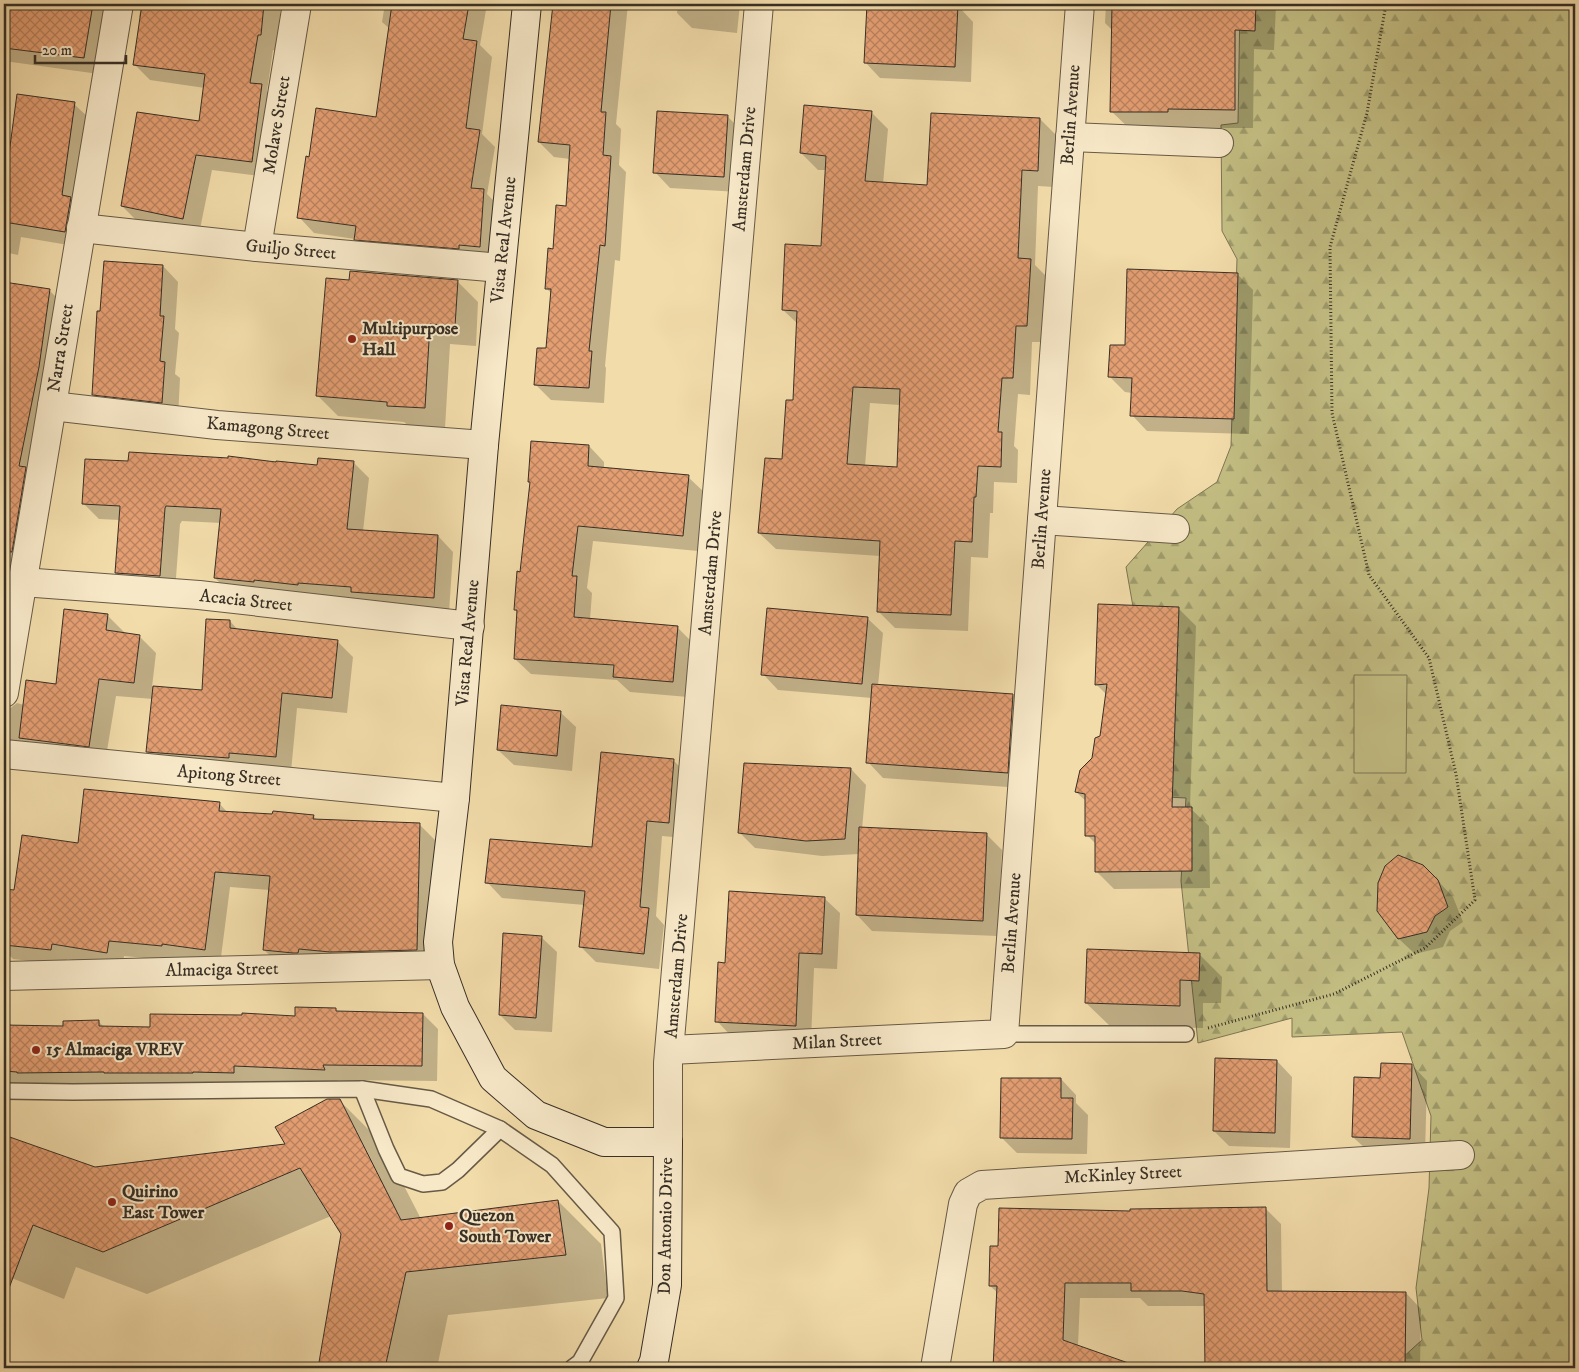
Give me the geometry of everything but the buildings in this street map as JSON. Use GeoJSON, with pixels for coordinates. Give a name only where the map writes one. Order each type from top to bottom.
{"type":"FeatureCollection","features":[{"type":"Feature","properties":{"kind":"street","name":"Narra Street"},"geometry":{"type":"LineString","coordinates":[[4,693],[119,4]]}},
{"type":"Feature","properties":{"kind":"street","name":"Molave Street"},"geometry":{"type":"LineString","coordinates":[[257,247],[297,4]]}},
{"type":"Feature","properties":{"kind":"street","name":"Vista Real Avenue"},"geometry":{"type":"LineString","coordinates":[[527,4],[484,445],[455,798],[438,942],[440,965],[455,1007],[493,1078],[536,1115],[604,1142],[668,1142]]}},
{"type":"Feature","properties":{"kind":"street","name":"Amsterdam Drive"},"geometry":{"type":"LineString","coordinates":[[668,1142],[668,1071],[759,4]]}},
{"type":"Feature","properties":{"kind":"street","name":"Berlin Avenue"},"geometry":{"type":"LineString","coordinates":[[1004,1034],[1080,4]]}},
{"type":"Feature","properties":{"kind":"street"},"geometry":{"type":"LineString","coordinates":[[1070,137],[1219,144]]}},
{"type":"Feature","properties":{"kind":"street","name":"Guiljo Street"},"geometry":{"type":"LineString","coordinates":[[81,228],[257,247],[501,268]]}},
{"type":"Feature","properties":{"kind":"street","name":"Kamagong Street"},"geometry":{"type":"LineString","coordinates":[[52,406],[217,426],[484,445]]}},
{"type":"Feature","properties":{"kind":"street"},"geometry":{"type":"LineString","coordinates":[[1042,520],[1175,529]]}},
{"type":"Feature","properties":{"kind":"street","name":"Acacia Street"},"geometry":{"type":"LineString","coordinates":[[22,582],[199,595],[470,626]]}},
{"type":"Feature","properties":{"kind":"street","name":"Apitong Street"},"geometry":{"type":"LineString","coordinates":[[4,754],[455,798]]}},
{"type":"Feature","properties":{"kind":"street","name":"Almaciga Street"},"geometry":{"type":"LineString","coordinates":[[4,976],[440,965]]}},
{"type":"Feature","properties":{"kind":"street","name":"Milan Street"},"geometry":{"type":"LineString","coordinates":[[670,1050],[1004,1034]]}},
{"type":"Feature","properties":{"kind":"street","name":"Don Antonio Drive"},"geometry":{"type":"LineString","coordinates":[[651,1368],[654,1361],[667,1285],[668,1142]]}},
{"type":"Feature","properties":{"kind":"street","name":"McKinley Street"},"geometry":{"type":"LineString","coordinates":[[935,1368],[963,1204],[968,1193],[982,1185],[1460,1155]]}},
{"type":"Feature","properties":{"kind":"lane"},"geometry":{"type":"LineString","coordinates":[[1004,1034],[1186,1034]]}},
{"type":"Feature","properties":{"kind":"lane"},"geometry":{"type":"LineString","coordinates":[[4,1091],[362,1089],[431,1099],[500,1129],[552,1165],[612,1232],[616,1298],[580,1362],[572,1368]]}},
{"type":"Feature","properties":{"kind":"lane"},"geometry":{"type":"LineString","coordinates":[[362,1089],[399,1176],[423,1184],[442,1182],[500,1129]]}},
{"type":"Feature","properties":{"kind":"path"},"geometry":{"type":"LineString","coordinates":[[1186,1034],[1334,994],[1425,948],[1475,900],[1456,774],[1429,658],[1368,576],[1332,413],[1330,247],[1368,113],[1386,4]]}},
{"type":"Feature","properties":{"kind":"green space"},"geometry":{"type":"Polygon","coordinates":[[[1240,4],[1575,4],[1575,1368],[1391,1368],[1422,1340],[1416,1288],[1429,1188],[1431,1116],[1402,1032],[1292,1037],[1292,1018],[1198,1043],[1181,881],[1186,798],[1149,796],[1147,686],[1126,567],[1177,509],[1217,482],[1231,446],[1237,259],[1222,231],[1221,125],[1238,123],[1240,4]]]}},
{"type":"Feature","properties":{"kind":"green space"},"geometry":{"type":"Polygon","coordinates":[[[1354,675],[1407,675],[1406,773],[1354,773],[1354,675]]]}},
{"type":"Feature","properties":{"kind":"place","name":"Multipurpose Hall"},"geometry":{"type":"Point","coordinates":[352,339]}},
{"type":"Feature","properties":{"kind":"place","name":"15 Almaciga VREV"},"geometry":{"type":"Point","coordinates":[36,1050]}},
{"type":"Feature","properties":{"kind":"place","name":"Quirino East Tower"},"geometry":{"type":"Point","coordinates":[112,1202]}},
{"type":"Feature","properties":{"kind":"place","name":"Quezon South Tower"},"geometry":{"type":"Point","coordinates":[449,1226]}}]}
